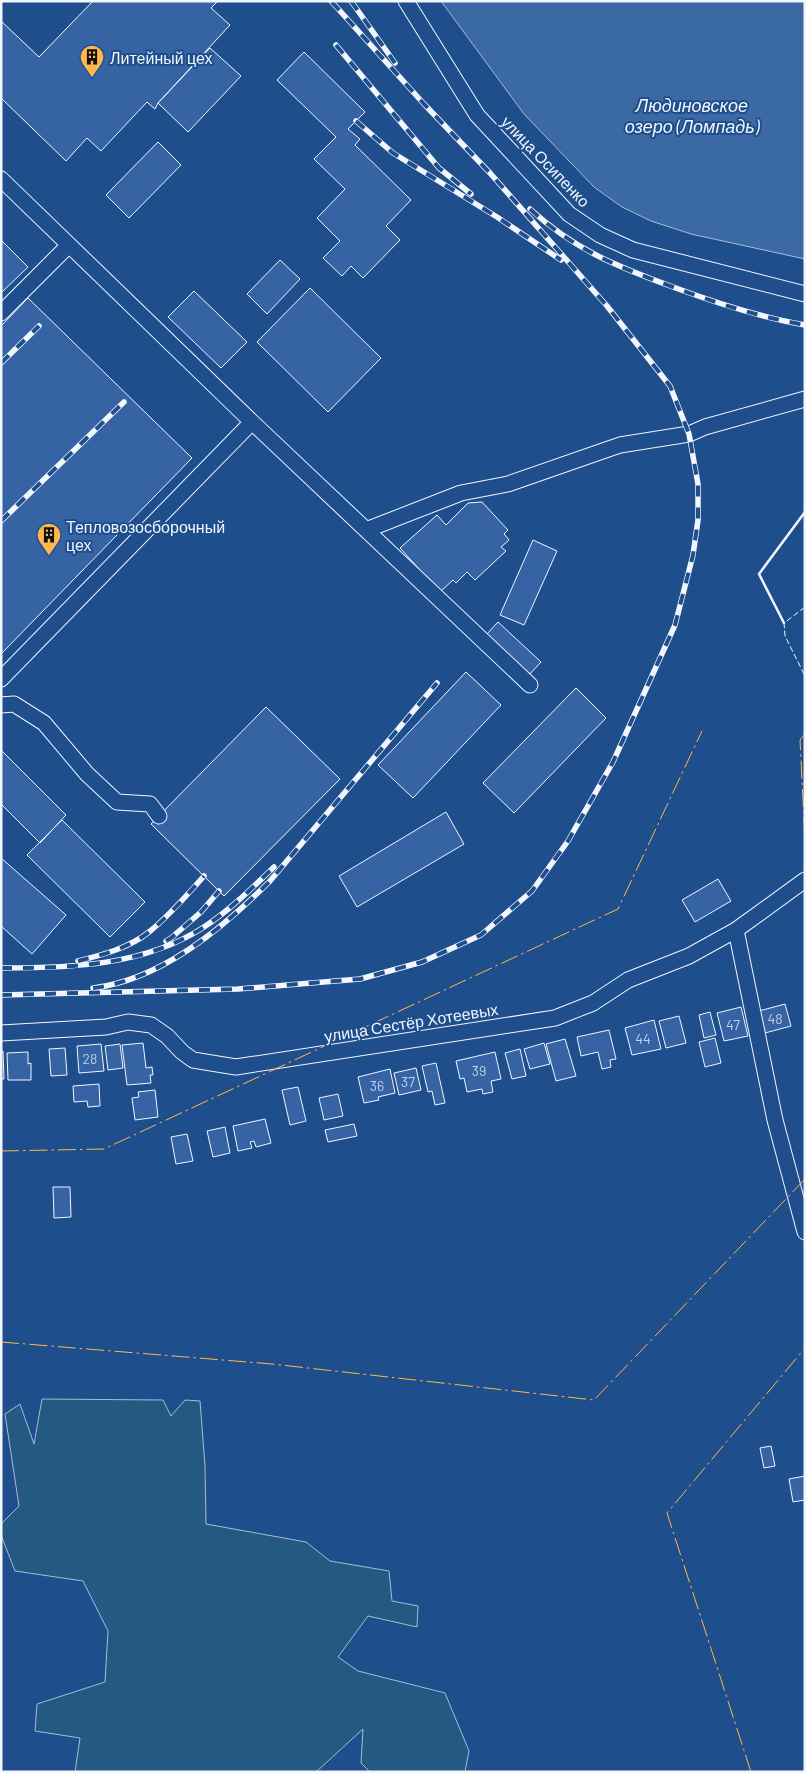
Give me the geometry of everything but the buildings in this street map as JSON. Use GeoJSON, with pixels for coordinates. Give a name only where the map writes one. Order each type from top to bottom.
{"type":"FeatureCollection","features":[{"type":"Feature","properties":{"kind":"street","name":"улица Осипенко"},"geometry":{"type":"LineString","coordinates":[[406,1],[477,115],[569,214],[600,235],[633,250],[805,294]]}},
{"type":"Feature","properties":{"kind":"street"},"geometry":{"type":"LineString","coordinates":[[1,179],[252,422],[530,685]]}},
{"type":"Feature","properties":{"kind":"street"},"geometry":{"type":"LineString","coordinates":[[1,313],[69,245]]}},
{"type":"Feature","properties":{"kind":"street"},"geometry":{"type":"LineString","coordinates":[[366,530],[461,493],[508,484],[620,445],[689,434],[704,427],[805,399]]}},
{"type":"Feature","properties":{"kind":"street"},"geometry":{"type":"LineString","coordinates":[[1,679],[252,422]]}},
{"type":"Feature","properties":{"kind":"street"},"geometry":{"type":"LineString","coordinates":[[1,705],[14,704],[44,723],[87,774],[117,802],[150,804],[159,816]]}},
{"type":"Feature","properties":{"kind":"street","name":"улица Сестёр Хотеевых"},"geometry":{"type":"LineString","coordinates":[[1,1033],[106,1027],[128,1022],[151,1025],[167,1036],[182,1052],[193,1060],[236,1067],[555,1018],[593,1003],[628,980],[689,956],[736,930],[805,880]]}},
{"type":"Feature","properties":{"kind":"street"},"geometry":{"type":"LineString","coordinates":[[736,930],[775,1120],[805,1232]]}},
{"type":"Feature","properties":{"kind":"shaded area"},"geometry":{"type":"Polygon","coordinates":[[[42,1399],[163,1400],[171,1416],[185,1400],[200,1401],[205,1466],[206,1524],[306,1542],[330,1561],[389,1571],[392,1601],[418,1606],[417,1627],[368,1616],[338,1657],[358,1671],[445,1693],[469,1751],[465,1772],[370,1772],[361,1763],[363,1729],[316,1772],[75,1772],[80,1738],[35,1731],[37,1704],[105,1682],[108,1631],[83,1581],[15,1571],[1,1535],[1,1524],[19,1506],[5,1414],[20,1404],[34,1444],[42,1399]]]}},
{"type":"Feature","properties":{"kind":"water","name":"Людиновское озеро (Ломпадь)"},"geometry":{"type":"Polygon","coordinates":[[[441,1],[805,1],[805,259],[691,234],[651,221],[622,207],[594,187],[524,114],[441,1]]]}},
{"type":"Feature","properties":{"kind":"railway"},"geometry":{"type":"LineString","coordinates":[[1,995],[238,989],[360,979],[422,962],[481,935],[532,891],[568,841],[613,762],[675,625],[693,555],[698,520],[698,484],[689,434],[670,386],[607,306],[490,173],[424,104],[331,1]]}},
{"type":"Feature","properties":{"kind":"railway"},"geometry":{"type":"LineString","coordinates":[[351,1],[395,63]]}},
{"type":"Feature","properties":{"kind":"railway"},"geometry":{"type":"LineString","coordinates":[[336,45],[439,168],[471,194]]}},
{"type":"Feature","properties":{"kind":"railway"},"geometry":{"type":"LineString","coordinates":[[356,121],[393,153],[497,217],[561,260]]}},
{"type":"Feature","properties":{"kind":"railway"},"geometry":{"type":"LineString","coordinates":[[530,209],[563,236],[597,256],[633,272],[754,314],[805,325]]}},
{"type":"Feature","properties":{"kind":"railway"},"geometry":{"type":"LineString","coordinates":[[1,363],[39,326]]}},
{"type":"Feature","properties":{"kind":"railway"},"geometry":{"type":"LineString","coordinates":[[1,521],[124,402]]}},
{"type":"Feature","properties":{"kind":"railway"},"geometry":{"type":"LineString","coordinates":[[93,988],[143,975],[166,963],[211,933],[252,899],[270,881],[437,683]]}},
{"type":"Feature","properties":{"kind":"railway"},"geometry":{"type":"LineString","coordinates":[[1,968],[80,965],[132,957],[157,950],[181,940],[214,920],[274,867]]}},
{"type":"Feature","properties":{"kind":"railway"},"geometry":{"type":"LineString","coordinates":[[78,961],[115,950],[141,938],[171,912],[204,876]]}},
{"type":"Feature","properties":{"kind":"railway"},"geometry":{"type":"LineString","coordinates":[[166,941],[201,912],[219,891]]}},
{"type":"Feature","properties":{"kind":"fence"},"geometry":{"type":"LineString","coordinates":[[805,607],[784,623],[785,636],[805,676]]}},
{"type":"Feature","properties":{"kind":"wall"},"geometry":{"type":"LineString","coordinates":[[784,623],[759,574],[805,512]]}},
{"type":"Feature","properties":{"kind":"power"},"geometry":{"type":"LineString","coordinates":[[1,1151],[104,1149],[618,909],[702,731]]}},
{"type":"Feature","properties":{"kind":"power"},"geometry":{"type":"LineString","coordinates":[[805,734],[800,740],[805,839]]}},
{"type":"Feature","properties":{"kind":"power"},"geometry":{"type":"LineString","coordinates":[[1,1342],[272,1364],[594,1400],[805,1179]]}},
{"type":"Feature","properties":{"kind":"power"},"geometry":{"type":"LineString","coordinates":[[751,1772],[667,1513],[805,1348]]}},
{"type":"Feature","properties":{"kind":"place","name":"Литейный цех"},"geometry":{"type":"Point","coordinates":[92,78]}},
{"type":"Feature","properties":{"kind":"place","name":"Тепловозосборочный цех"},"geometry":{"type":"Point","coordinates":[49,556]}}]}
